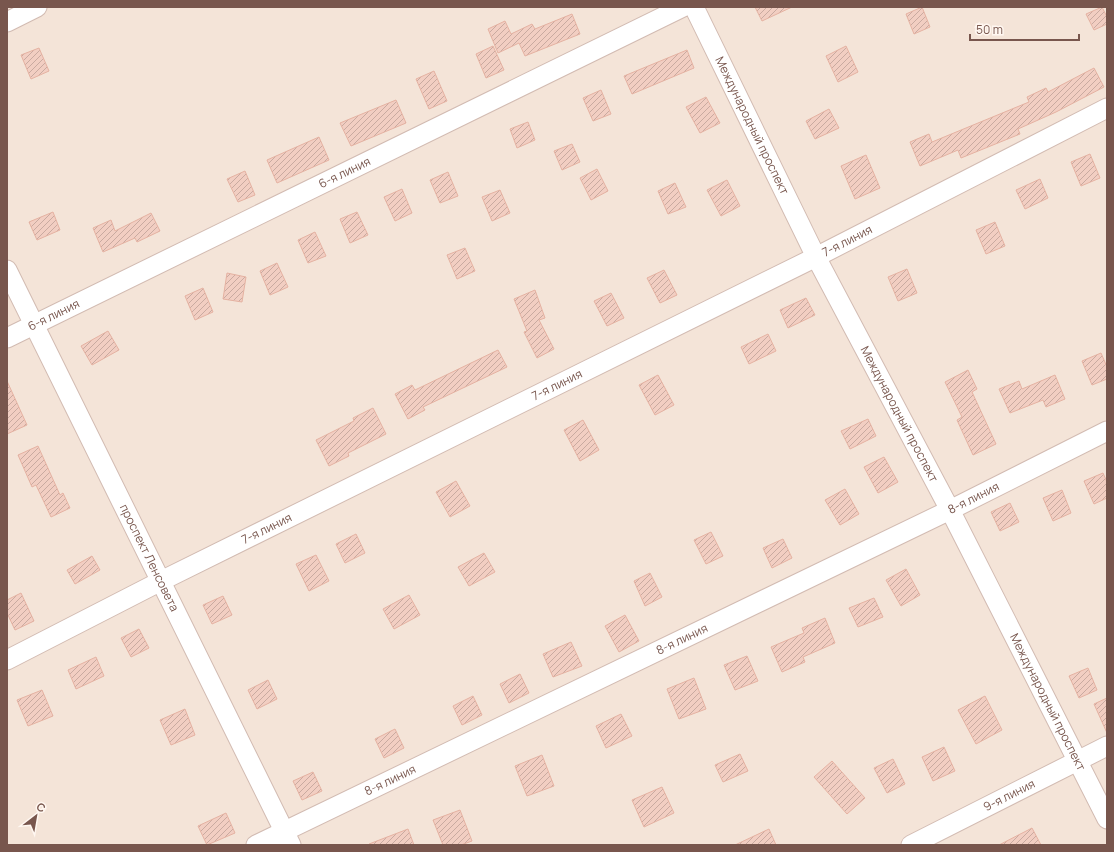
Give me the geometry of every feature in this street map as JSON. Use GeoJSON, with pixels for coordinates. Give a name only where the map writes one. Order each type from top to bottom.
{"type":"FeatureCollection","features":[{"type":"Feature","properties":{"kind":"street"},"geometry":{"type":"LineString","coordinates":[[7,22],[37,7]]}},
{"type":"Feature","properties":{"kind":"street","name":"6-я линия"},"geometry":{"type":"LineString","coordinates":[[7,338],[683,7]]}},
{"type":"Feature","properties":{"kind":"street","name":"Международный проспект"},"geometry":{"type":"LineString","coordinates":[[694,7],[816,257],[950,510],[1107,819]]}},
{"type":"Feature","properties":{"kind":"street","name":"7-я линия"},"geometry":{"type":"LineString","coordinates":[[7,660],[161,581],[816,257],[1107,108]]}},
{"type":"Feature","properties":{"kind":"street","name":"проспект Ленсовета"},"geometry":{"type":"LineString","coordinates":[[7,270],[288,838]]}},
{"type":"Feature","properties":{"kind":"street","name":"8-я линия"},"geometry":{"type":"LineString","coordinates":[[256,845],[288,838],[1107,431]]}},
{"type":"Feature","properties":{"kind":"street","name":"9-я линия"},"geometry":{"type":"LineString","coordinates":[[911,845],[1107,746]]}},
{"type":"Feature","properties":{"kind":"shaded area"},"geometry":{"type":"Polygon","coordinates":[[[7,7],[1107,7],[1107,845],[7,845],[7,7]]]}},
{"type":"Feature","properties":{"kind":"building"},"geometry":{"type":"Polygon","coordinates":[[[755,7],[792,7],[762,21],[755,7]]]}},
{"type":"Feature","properties":{"kind":"building"},"geometry":{"type":"Polygon","coordinates":[[[922,7],[930,27],[914,34],[906,14],[922,7]]]}},
{"type":"Feature","properties":{"kind":"building"},"geometry":{"type":"Polygon","coordinates":[[[1102,7],[1107,17],[1107,24],[1094,30],[1086,14],[1102,7]]]}},
{"type":"Feature","properties":{"kind":"building"},"geometry":{"type":"Polygon","coordinates":[[[572,14],[580,34],[525,56],[519,43],[498,53],[488,29],[505,21],[511,34],[532,24],[535,29],[572,14]]]}},
{"type":"Feature","properties":{"kind":"building"},"geometry":{"type":"Polygon","coordinates":[[[493,46],[504,70],[486,78],[476,54],[493,46]]]}},
{"type":"Feature","properties":{"kind":"building"},"geometry":{"type":"Polygon","coordinates":[[[846,46],[858,72],[838,82],[826,56],[846,46]]]}},
{"type":"Feature","properties":{"kind":"building"},"geometry":{"type":"Polygon","coordinates":[[[39,48],[49,71],[31,79],[21,55],[39,48]]]}},
{"type":"Feature","properties":{"kind":"building"},"geometry":{"type":"Polygon","coordinates":[[[687,50],[694,68],[632,94],[624,76],[687,50]]]}},
{"type":"Feature","properties":{"kind":"building"},"geometry":{"type":"Polygon","coordinates":[[[1094,68],[1104,87],[1056,112],[1018,129],[1020,134],[961,158],[958,150],[920,166],[910,142],[929,134],[932,142],[1029,102],[1027,97],[1046,88],[1048,92],[1094,68]]]}},
{"type":"Feature","properties":{"kind":"building"},"geometry":{"type":"Polygon","coordinates":[[[434,71],[447,101],[429,109],[416,79],[434,71]]]}},
{"type":"Feature","properties":{"kind":"building"},"geometry":{"type":"Polygon","coordinates":[[[601,90],[611,114],[593,121],[583,98],[601,90]]]}},
{"type":"Feature","properties":{"kind":"building"},"geometry":{"type":"Polygon","coordinates":[[[706,97],[720,123],[700,133],[686,107],[706,97]]]}},
{"type":"Feature","properties":{"kind":"building"},"geometry":{"type":"Polygon","coordinates":[[[396,100],[406,123],[351,146],[340,123],[396,100]]]}},
{"type":"Feature","properties":{"kind":"building"},"geometry":{"type":"Polygon","coordinates":[[[829,109],[839,128],[815,139],[806,121],[829,109]]]}},
{"type":"Feature","properties":{"kind":"building"},"geometry":{"type":"Polygon","coordinates":[[[528,122],[535,140],[517,148],[510,129],[528,122]]]}},
{"type":"Feature","properties":{"kind":"building"},"geometry":{"type":"Polygon","coordinates":[[[319,137],[329,160],[277,183],[267,160],[319,137]]]}},
{"type":"Feature","properties":{"kind":"building"},"geometry":{"type":"Polygon","coordinates":[[[572,144],[580,162],[562,170],[554,151],[572,144]]]}},
{"type":"Feature","properties":{"kind":"building"},"geometry":{"type":"Polygon","coordinates":[[[1090,154],[1100,178],[1081,186],[1071,162],[1090,154]]]}},
{"type":"Feature","properties":{"kind":"building"},"geometry":{"type":"Polygon","coordinates":[[[866,155],[880,188],[855,199],[841,166],[866,155]]]}},
{"type":"Feature","properties":{"kind":"building"},"geometry":{"type":"Polygon","coordinates":[[[597,169],[608,191],[591,200],[580,178],[597,169]]]}},
{"type":"Feature","properties":{"kind":"building"},"geometry":{"type":"Polygon","coordinates":[[[245,171],[255,195],[238,202],[227,179],[245,171]]]}},
{"type":"Feature","properties":{"kind":"building"},"geometry":{"type":"Polygon","coordinates":[[[448,172],[458,196],[440,203],[430,180],[448,172]]]}},
{"type":"Feature","properties":{"kind":"building"},"geometry":{"type":"Polygon","coordinates":[[[1040,179],[1048,198],[1025,209],[1016,190],[1040,179]]]}},
{"type":"Feature","properties":{"kind":"building"},"geometry":{"type":"Polygon","coordinates":[[[727,180],[740,206],[721,216],[707,190],[727,180]]]}},
{"type":"Feature","properties":{"kind":"building"},"geometry":{"type":"Polygon","coordinates":[[[675,183],[686,207],[668,214],[658,191],[675,183]]]}},
{"type":"Feature","properties":{"kind":"building"},"geometry":{"type":"Polygon","coordinates":[[[402,189],[412,213],[395,221],[384,197],[402,189]]]}},
{"type":"Feature","properties":{"kind":"building"},"geometry":{"type":"Polygon","coordinates":[[[500,190],[510,213],[492,221],[482,197],[500,190]]]}},
{"type":"Feature","properties":{"kind":"building"},"geometry":{"type":"Polygon","coordinates":[[[53,212],[60,230],[37,240],[29,222],[53,212]]]}},
{"type":"Feature","properties":{"kind":"building"},"geometry":{"type":"Polygon","coordinates":[[[357,212],[368,235],[350,243],[340,219],[357,212]]]}},
{"type":"Feature","properties":{"kind":"building"},"geometry":{"type":"Polygon","coordinates":[[[151,213],[160,231],[137,242],[135,238],[103,252],[93,228],[111,220],[115,231],[151,213]]]}},
{"type":"Feature","properties":{"kind":"building"},"geometry":{"type":"Polygon","coordinates":[[[995,222],[1005,246],[986,254],[976,230],[995,222]]]}},
{"type":"Feature","properties":{"kind":"building"},"geometry":{"type":"Polygon","coordinates":[[[315,232],[326,256],[308,263],[298,240],[315,232]]]}},
{"type":"Feature","properties":{"kind":"building"},"geometry":{"type":"Polygon","coordinates":[[[465,248],[475,271],[457,279],[447,255],[465,248]]]}},
{"type":"Feature","properties":{"kind":"building"},"geometry":{"type":"Polygon","coordinates":[[[277,263],[288,287],[270,295],[260,271],[277,263]]]}},
{"type":"Feature","properties":{"kind":"building"},"geometry":{"type":"Polygon","coordinates":[[[907,269],[917,293],[898,301],[888,277],[907,269]]]}},
{"type":"Feature","properties":{"kind":"building"},"geometry":{"type":"Polygon","coordinates":[[[664,270],[677,295],[660,303],[647,278],[664,270]]]}},
{"type":"Feature","properties":{"kind":"building"},"geometry":{"type":"Polygon","coordinates":[[[227,273],[246,277],[242,302],[223,299],[227,273]]]}},
{"type":"Feature","properties":{"kind":"building"},"geometry":{"type":"Polygon","coordinates":[[[203,288],[213,312],[195,320],[185,296],[203,288]]]}},
{"type":"Feature","properties":{"kind":"building"},"geometry":{"type":"Polygon","coordinates":[[[535,290],[545,318],[539,320],[554,349],[537,358],[524,332],[527,331],[514,299],[535,290]]]}},
{"type":"Feature","properties":{"kind":"building"},"geometry":{"type":"Polygon","coordinates":[[[611,293],[624,318],[607,326],[594,301],[611,293]]]}},
{"type":"Feature","properties":{"kind":"building"},"geometry":{"type":"Polygon","coordinates":[[[806,298],[815,315],[788,328],[780,310],[806,298]]]}},
{"type":"Feature","properties":{"kind":"building"},"geometry":{"type":"Polygon","coordinates":[[[108,331],[119,350],[92,365],[81,346],[108,331]]]}},
{"type":"Feature","properties":{"kind":"building"},"geometry":{"type":"Polygon","coordinates":[[[768,334],[776,351],[749,364],[741,347],[768,334]]]}},
{"type":"Feature","properties":{"kind":"building"},"geometry":{"type":"Polygon","coordinates":[[[498,350],[507,367],[423,407],[425,410],[408,419],[395,394],[412,385],[415,390],[498,350]]]}},
{"type":"Feature","properties":{"kind":"building"},"geometry":{"type":"Polygon","coordinates":[[[1101,353],[1107,367],[1107,379],[1092,385],[1082,361],[1101,353]]]}},
{"type":"Feature","properties":{"kind":"building"},"geometry":{"type":"Polygon","coordinates":[[[968,370],[977,389],[972,392],[996,444],[973,455],[957,420],[962,417],[945,382],[968,370]]]}},
{"type":"Feature","properties":{"kind":"building"},"geometry":{"type":"Polygon","coordinates":[[[658,375],[674,405],[655,415],[639,385],[658,375]]]}},
{"type":"Feature","properties":{"kind":"building"},"geometry":{"type":"Polygon","coordinates":[[[1055,375],[1065,399],[1046,407],[1043,400],[1010,413],[999,389],[1019,381],[1022,389],[1055,375]]]}},
{"type":"Feature","properties":{"kind":"building"},"geometry":{"type":"Polygon","coordinates":[[[7,381],[27,425],[7,434],[7,381]]]}},
{"type":"Feature","properties":{"kind":"building"},"geometry":{"type":"Polygon","coordinates":[[[373,408],[386,434],[348,453],[349,456],[329,466],[316,440],[354,421],[353,418],[373,408]]]}},
{"type":"Feature","properties":{"kind":"building"},"geometry":{"type":"Polygon","coordinates":[[[868,419],[876,436],[850,449],[841,431],[868,419]]]}},
{"type":"Feature","properties":{"kind":"building"},"geometry":{"type":"Polygon","coordinates":[[[583,420],[599,450],[580,461],[564,430],[583,420]]]}},
{"type":"Feature","properties":{"kind":"building"},"geometry":{"type":"Polygon","coordinates":[[[38,446],[60,495],[63,493],[70,508],[51,517],[36,485],[32,487],[18,455],[38,446]]]}},
{"type":"Feature","properties":{"kind":"building"},"geometry":{"type":"Polygon","coordinates":[[[884,457],[898,482],[878,493],[864,467],[884,457]]]}},
{"type":"Feature","properties":{"kind":"building"},"geometry":{"type":"Polygon","coordinates":[[[1103,473],[1107,482],[1107,498],[1094,504],[1084,481],[1103,473]]]}},
{"type":"Feature","properties":{"kind":"building"},"geometry":{"type":"Polygon","coordinates":[[[456,481],[470,506],[450,517],[436,492],[456,481]]]}},
{"type":"Feature","properties":{"kind":"building"},"geometry":{"type":"Polygon","coordinates":[[[845,489],[859,514],[840,525],[825,500],[845,489]]]}},
{"type":"Feature","properties":{"kind":"building"},"geometry":{"type":"Polygon","coordinates":[[[1062,490],[1071,513],[1053,521],[1043,498],[1062,490]]]}},
{"type":"Feature","properties":{"kind":"building"},"geometry":{"type":"Polygon","coordinates":[[[1010,503],[1019,522],[1000,531],[991,512],[1010,503]]]}},
{"type":"Feature","properties":{"kind":"building"},"geometry":{"type":"Polygon","coordinates":[[[711,532],[723,556],[706,564],[694,540],[711,532]]]}},
{"type":"Feature","properties":{"kind":"building"},"geometry":{"type":"Polygon","coordinates":[[[356,534],[365,553],[345,563],[336,544],[356,534]]]}},
{"type":"Feature","properties":{"kind":"building"},"geometry":{"type":"Polygon","coordinates":[[[783,539],[792,558],[772,568],[763,548],[783,539]]]}},
{"type":"Feature","properties":{"kind":"building"},"geometry":{"type":"Polygon","coordinates":[[[484,553],[495,572],[469,586],[458,567],[484,553]]]}},
{"type":"Feature","properties":{"kind":"building"},"geometry":{"type":"Polygon","coordinates":[[[316,555],[329,581],[309,591],[296,564],[316,555]]]}},
{"type":"Feature","properties":{"kind":"building"},"geometry":{"type":"Polygon","coordinates":[[[92,556],[100,570],[75,584],[67,570],[92,556]]]}},
{"type":"Feature","properties":{"kind":"building"},"geometry":{"type":"Polygon","coordinates":[[[906,569],[920,595],[901,606],[886,580],[906,569]]]}},
{"type":"Feature","properties":{"kind":"building"},"geometry":{"type":"Polygon","coordinates":[[[650,573],[662,597],[645,606],[634,581],[650,573]]]}},
{"type":"Feature","properties":{"kind":"building"},"geometry":{"type":"Polygon","coordinates":[[[21,593],[34,621],[15,630],[7,613],[7,600],[21,593]]]}},
{"type":"Feature","properties":{"kind":"building"},"geometry":{"type":"Polygon","coordinates":[[[409,595],[420,615],[394,629],[383,609],[409,595]]]}},
{"type":"Feature","properties":{"kind":"building"},"geometry":{"type":"Polygon","coordinates":[[[223,596],[232,615],[212,624],[203,605],[223,596]]]}},
{"type":"Feature","properties":{"kind":"building"},"geometry":{"type":"Polygon","coordinates":[[[874,598],[883,617],[858,627],[849,608],[874,598]]]}},
{"type":"Feature","properties":{"kind":"building"},"geometry":{"type":"Polygon","coordinates":[[[625,615],[639,641],[619,652],[605,626],[625,615]]]}},
{"type":"Feature","properties":{"kind":"building"},"geometry":{"type":"Polygon","coordinates":[[[825,618],[835,643],[803,657],[805,662],[782,672],[771,647],[804,633],[802,628],[825,618]]]}},
{"type":"Feature","properties":{"kind":"building"},"geometry":{"type":"Polygon","coordinates":[[[139,629],[149,648],[131,657],[121,638],[139,629]]]}},
{"type":"Feature","properties":{"kind":"building"},"geometry":{"type":"Polygon","coordinates":[[[571,642],[582,666],[553,677],[543,654],[571,642]]]}},
{"type":"Feature","properties":{"kind":"building"},"geometry":{"type":"Polygon","coordinates":[[[747,656],[758,681],[735,690],[724,665],[747,656]]]}},
{"type":"Feature","properties":{"kind":"building"},"geometry":{"type":"Polygon","coordinates":[[[96,657],[104,676],[76,689],[68,670],[96,657]]]}},
{"type":"Feature","properties":{"kind":"building"},"geometry":{"type":"Polygon","coordinates":[[[1088,668],[1097,690],[1079,698],[1069,676],[1088,668]]]}},
{"type":"Feature","properties":{"kind":"building"},"geometry":{"type":"Polygon","coordinates":[[[520,674],[529,693],[509,703],[500,684],[520,674]]]}},
{"type":"Feature","properties":{"kind":"building"},"geometry":{"type":"Polygon","coordinates":[[[694,678],[706,709],[679,719],[667,689],[694,678]]]}},
{"type":"Feature","properties":{"kind":"building"},"geometry":{"type":"Polygon","coordinates":[[[268,680],[277,699],[257,709],[248,690],[268,680]]]}},
{"type":"Feature","properties":{"kind":"building"},"geometry":{"type":"Polygon","coordinates":[[[42,690],[53,716],[28,726],[17,700],[42,690]]]}},
{"type":"Feature","properties":{"kind":"building"},"geometry":{"type":"Polygon","coordinates":[[[473,696],[482,715],[462,725],[453,706],[473,696]]]}},
{"type":"Feature","properties":{"kind":"building"},"geometry":{"type":"Polygon","coordinates":[[[985,696],[1002,730],[976,744],[958,710],[985,696]]]}},
{"type":"Feature","properties":{"kind":"building"},"geometry":{"type":"Polygon","coordinates":[[[1107,698],[1107,733],[1094,704],[1107,698]]]}},
{"type":"Feature","properties":{"kind":"building"},"geometry":{"type":"Polygon","coordinates":[[[185,709],[195,735],[171,745],[160,720],[185,709]]]}},
{"type":"Feature","properties":{"kind":"building"},"geometry":{"type":"Polygon","coordinates":[[[621,714],[632,736],[606,748],[596,726],[621,714]]]}},
{"type":"Feature","properties":{"kind":"building"},"geometry":{"type":"Polygon","coordinates":[[[395,729],[404,748],[384,758],[375,739],[395,729]]]}},
{"type":"Feature","properties":{"kind":"building"},"geometry":{"type":"Polygon","coordinates":[[[944,747],[955,771],[933,781],[922,757],[944,747]]]}},
{"type":"Feature","properties":{"kind":"building"},"geometry":{"type":"Polygon","coordinates":[[[740,754],[748,771],[723,782],[715,765],[740,754]]]}},
{"type":"Feature","properties":{"kind":"building"},"geometry":{"type":"Polygon","coordinates":[[[542,755],[554,786],[527,796],[515,766],[542,755]]]}},
{"type":"Feature","properties":{"kind":"building"},"geometry":{"type":"Polygon","coordinates":[[[893,759],[905,784],[887,793],[874,768],[893,759]]]}},
{"type":"Feature","properties":{"kind":"building"},"geometry":{"type":"Polygon","coordinates":[[[832,761],[865,798],[847,814],[814,777],[832,761]]]}},
{"type":"Feature","properties":{"kind":"building"},"geometry":{"type":"Polygon","coordinates":[[[313,772],[322,791],[302,800],[293,781],[313,772]]]}},
{"type":"Feature","properties":{"kind":"building"},"geometry":{"type":"Polygon","coordinates":[[[662,787],[674,813],[644,827],[632,800],[662,787]]]}},
{"type":"Feature","properties":{"kind":"building"},"geometry":{"type":"Polygon","coordinates":[[[460,810],[472,841],[461,845],[443,845],[433,820],[460,810]]]}},
{"type":"Feature","properties":{"kind":"building"},"geometry":{"type":"Polygon","coordinates":[[[226,813],[235,833],[207,845],[198,826],[226,813]]]}},
{"type":"Feature","properties":{"kind":"building"},"geometry":{"type":"Polygon","coordinates":[[[1032,828],[1041,845],[999,845],[1032,828]]]}},
{"type":"Feature","properties":{"kind":"building"},"geometry":{"type":"Polygon","coordinates":[[[408,829],[414,845],[369,845],[369,844],[408,829]]]}},
{"type":"Feature","properties":{"kind":"building"},"geometry":{"type":"Polygon","coordinates":[[[769,829],[776,845],[735,845],[769,829]]]}}]}
